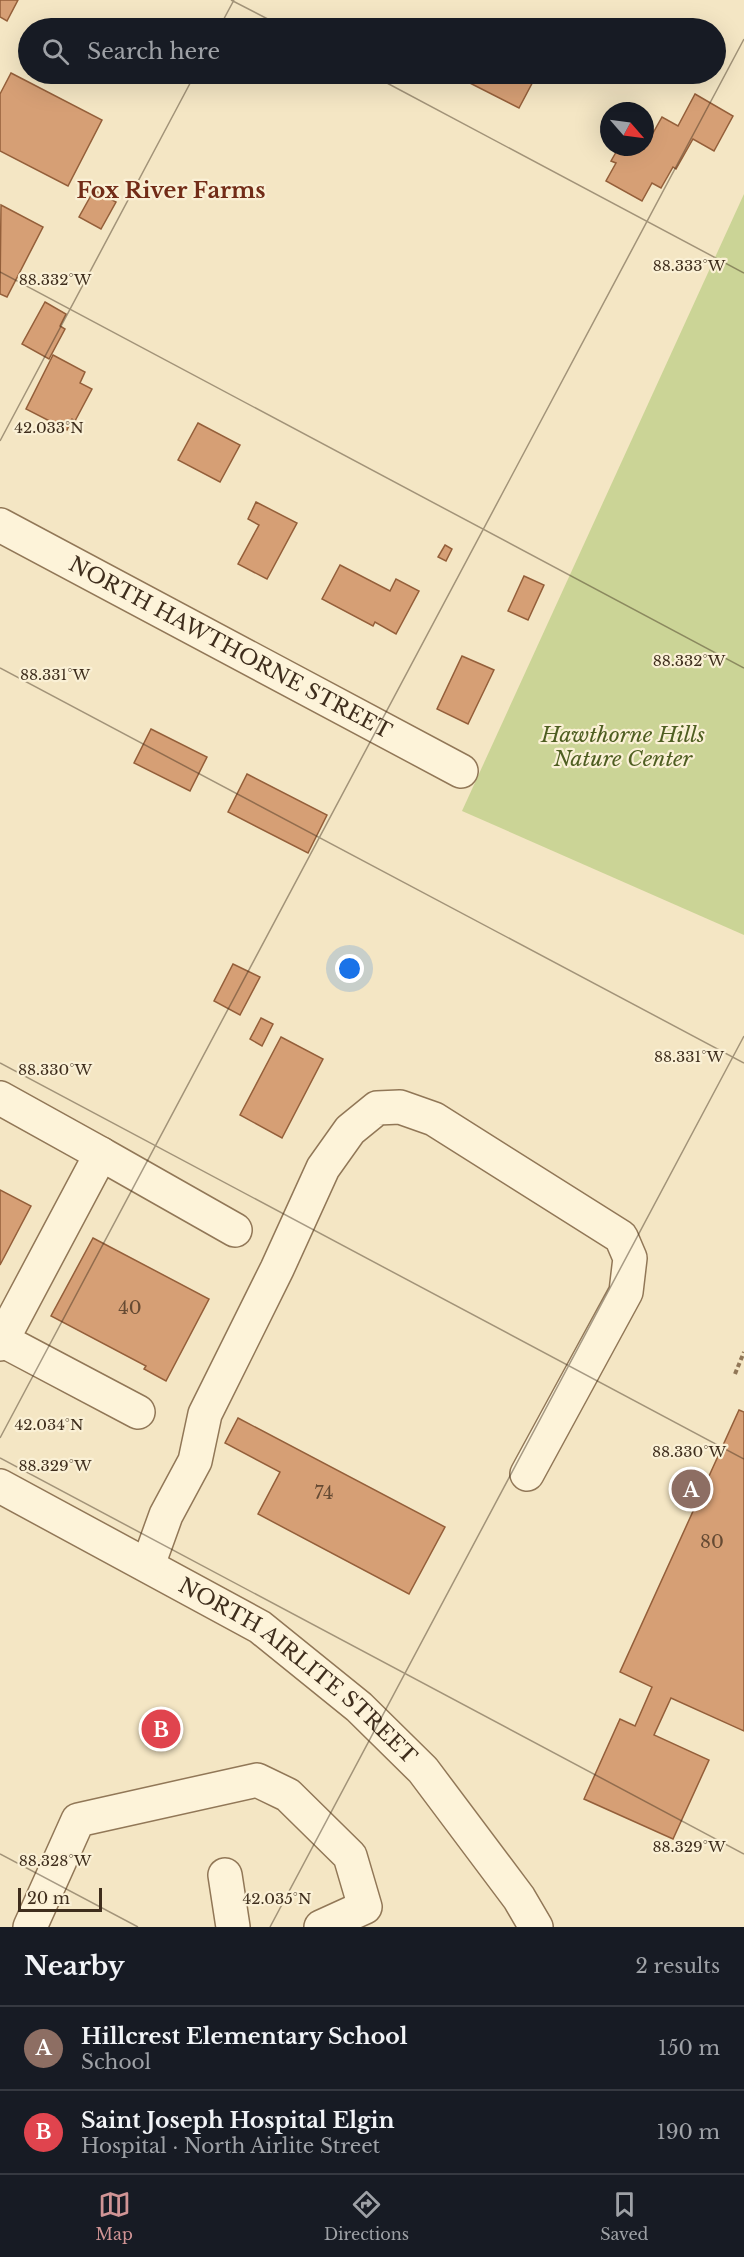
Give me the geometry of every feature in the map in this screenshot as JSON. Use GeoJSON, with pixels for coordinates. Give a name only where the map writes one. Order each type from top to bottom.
{"type":"FeatureCollection","features":[{"type":"Feature","properties":{"kind":"street","name":"NORTH HAWTHORNE STREET"},"geometry":{"type":"LineString","coordinates":[[0,525],[461,771]]}},
{"type":"Feature","properties":{"kind":"street"},"geometry":{"type":"LineString","coordinates":[[0,1098],[235,1230]]}},
{"type":"Feature","properties":{"kind":"street"},"geometry":{"type":"LineString","coordinates":[[148,1564],[166,1515],[195,1461],[205,1414],[277,1269],[323,1168],[350,1130],[377,1108],[400,1107],[434,1119],[621,1237],[630,1258],[626,1293],[527,1474]]}},
{"type":"Feature","properties":{"kind":"street"},"geometry":{"type":"LineString","coordinates":[[101,1154],[1,1341],[138,1412]]}},
{"type":"Feature","properties":{"kind":"street","name":"NORTH AIRLITE STREET"},"geometry":{"type":"LineString","coordinates":[[0,1486],[148,1564],[260,1627],[359,1707],[423,1770],[519,1898],[536,1927]]}},
{"type":"Feature","properties":{"kind":"street"},"geometry":{"type":"LineString","coordinates":[[30,1927],[78,1820],[257,1780],[288,1795],[350,1856],[365,1907],[321,1927]]}},
{"type":"Feature","properties":{"kind":"street"},"geometry":{"type":"LineString","coordinates":[[225,1875],[234,1927]]}},
{"type":"Feature","properties":{"kind":"path"},"geometry":{"type":"LineString","coordinates":[[735,1374],[744,1352]]}},
{"type":"Feature","properties":{"kind":"green space","name":"Hawthorne Hills Nature Center"},"geometry":{"type":"Polygon","coordinates":[[[744,194],[744,935],[462,811],[744,194]]]}},
{"type":"Feature","properties":{"kind":"building"},"geometry":{"type":"Polygon","coordinates":[[[0,0],[18,0],[7,21],[0,17],[0,0]]]}},
{"type":"Feature","properties":{"kind":"building"},"geometry":{"type":"Polygon","coordinates":[[[11,73],[18,77],[18,84],[32,84],[102,120],[68,186],[0,151],[0,94],[11,73]]]}},
{"type":"Feature","properties":{"kind":"building"},"geometry":{"type":"Polygon","coordinates":[[[472,84],[532,84],[519,108],[472,84]]]}},
{"type":"Feature","properties":{"kind":"building"},"geometry":{"type":"Polygon","coordinates":[[[695,94],[733,116],[714,151],[693,139],[676,169],[673,167],[661,188],[652,183],[642,201],[606,181],[616,163],[611,161],[614,156],[654,156],[654,131],[662,117],[678,126],[695,94]]]}},
{"type":"Feature","properties":{"kind":"building"},"geometry":{"type":"Polygon","coordinates":[[[94,190],[116,202],[101,229],[79,217],[94,190]]]}},
{"type":"Feature","properties":{"kind":"building"},"geometry":{"type":"Polygon","coordinates":[[[1,205],[43,227],[7,297],[0,294],[1,205]]]}},
{"type":"Feature","properties":{"kind":"building"},"geometry":{"type":"Polygon","coordinates":[[[45,302],[66,314],[60,326],[65,329],[49,359],[22,344],[45,302]]]}},
{"type":"Feature","properties":{"kind":"building"},"geometry":{"type":"Polygon","coordinates":[[[53,355],[85,372],[80,383],[92,389],[75,421],[72,419],[67,430],[26,409],[53,355]]]}},
{"type":"Feature","properties":{"kind":"building"},"geometry":{"type":"Polygon","coordinates":[[[198,423],[240,445],[220,482],[178,460],[198,423]]]}},
{"type":"Feature","properties":{"kind":"building"},"geometry":{"type":"Polygon","coordinates":[[[256,502],[297,523],[267,579],[238,564],[259,525],[248,519],[256,502]]]}},
{"type":"Feature","properties":{"kind":"building"},"geometry":{"type":"Polygon","coordinates":[[[445,545],[452,549],[446,561],[438,557],[445,545]]]}},
{"type":"Feature","properties":{"kind":"building"},"geometry":{"type":"Polygon","coordinates":[[[340,565],[390,591],[396,579],[419,591],[396,634],[375,622],[373,626],[322,599],[340,565]]]}},
{"type":"Feature","properties":{"kind":"building"},"geometry":{"type":"Polygon","coordinates":[[[524,576],[544,585],[528,620],[508,611],[524,576]]]}},
{"type":"Feature","properties":{"kind":"building"},"geometry":{"type":"Polygon","coordinates":[[[462,656],[494,670],[468,724],[437,709],[462,656]]]}},
{"type":"Feature","properties":{"kind":"building"},"geometry":{"type":"Polygon","coordinates":[[[151,729],[207,757],[190,791],[134,763],[151,729]]]}},
{"type":"Feature","properties":{"kind":"building"},"geometry":{"type":"Polygon","coordinates":[[[247,774],[327,815],[308,853],[228,812],[247,774]]]}},
{"type":"Feature","properties":{"kind":"building"},"geometry":{"type":"Polygon","coordinates":[[[233,964],[260,977],[240,1015],[214,1001],[233,964]]]}},
{"type":"Feature","properties":{"kind":"building"},"geometry":{"type":"Polygon","coordinates":[[[261,1018],[273,1024],[262,1046],[250,1039],[261,1018]]]}},
{"type":"Feature","properties":{"kind":"building"},"geometry":{"type":"Polygon","coordinates":[[[281,1037],[323,1059],[282,1138],[240,1115],[281,1037]]]}},
{"type":"Feature","properties":{"kind":"building"},"geometry":{"type":"Polygon","coordinates":[[[0,1190],[31,1206],[0,1265],[0,1190]]]}},
{"type":"Feature","properties":{"kind":"building"},"geometry":{"type":"Polygon","coordinates":[[[93,1238],[209,1299],[166,1381],[144,1369],[146,1366],[51,1316],[93,1238]]]}},
{"type":"Feature","properties":{"kind":"building"},"geometry":{"type":"Polygon","coordinates":[[[739,1410],[744,1412],[744,1731],[671,1698],[654,1735],[709,1760],[673,1839],[584,1799],[620,1719],[635,1726],[652,1687],[620,1672],[739,1410]]]}},
{"type":"Feature","properties":{"kind":"building"},"geometry":{"type":"Polygon","coordinates":[[[238,1418],[445,1527],[409,1594],[258,1514],[280,1472],[225,1443],[238,1418]]]}},
{"type":"Feature","properties":{"kind":"place","name":"Hillcrest Elementary School"},"geometry":{"type":"Point","coordinates":[691,1489]}},
{"type":"Feature","properties":{"kind":"place","name":"Saint Joseph Hospital Elgin"},"geometry":{"type":"Point","coordinates":[161,1729]}},
{"type":"Feature","properties":{"kind":"district","name":"Fox River Farms"},"geometry":{"type":"Point","coordinates":[171,190]}}]}
